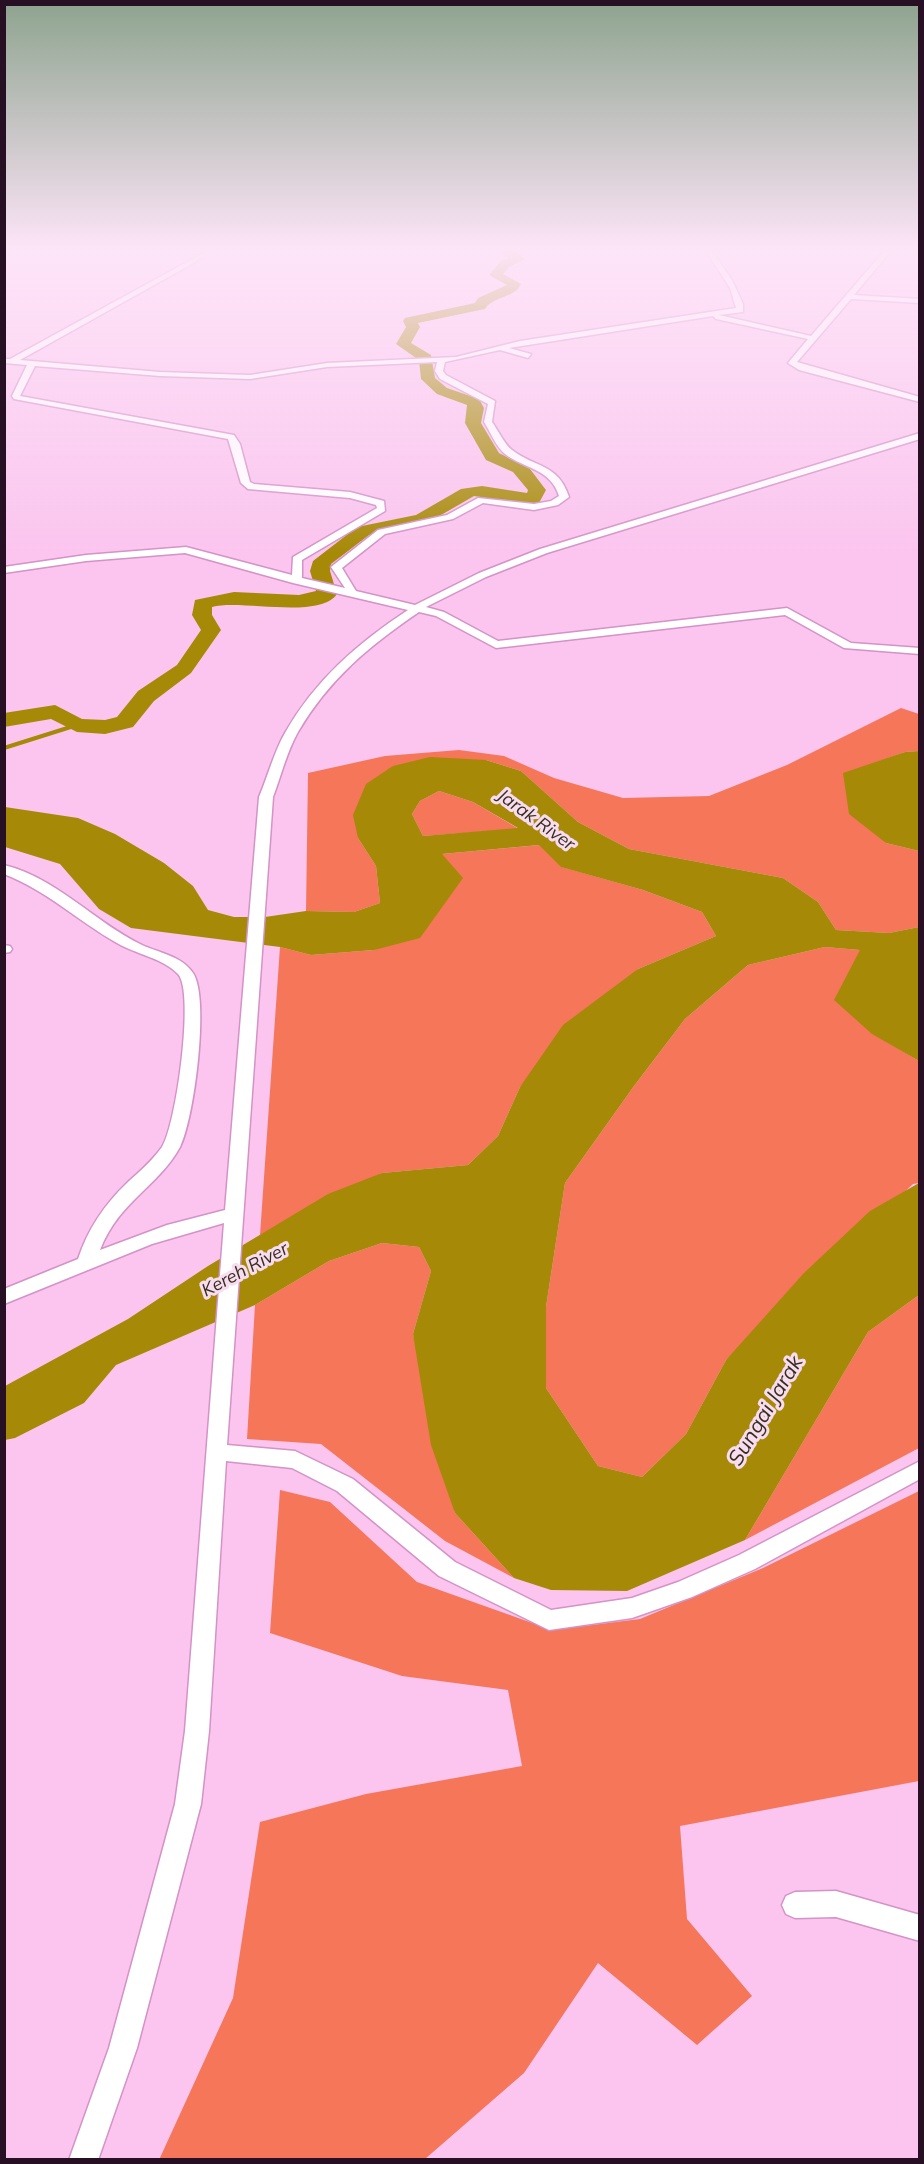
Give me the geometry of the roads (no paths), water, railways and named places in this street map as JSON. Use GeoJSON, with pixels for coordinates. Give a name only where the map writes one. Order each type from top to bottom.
{"type":"FeatureCollection","features":[{"type":"Feature","properties":{"kind":"street"},"geometry":{"type":"LineString","coordinates":[[8,361],[25,352]]}},
{"type":"Feature","properties":{"kind":"street"},"geometry":{"type":"LineString","coordinates":[[8,361],[160,374],[249,377],[327,365],[439,361],[477,352]]}},
{"type":"Feature","properties":{"kind":"street"},"geometry":{"type":"LineString","coordinates":[[515,352],[528,356]]}},
{"type":"Feature","properties":{"kind":"street"},"geometry":{"type":"LineString","coordinates":[[801,352],[792,363],[795,366],[920,400]]}},
{"type":"Feature","properties":{"kind":"street"},"geometry":{"type":"LineString","coordinates":[[346,592],[350,586],[336,567],[382,532],[450,517],[481,500],[525,508],[545,505],[564,496],[560,484],[547,471],[507,451],[488,422],[492,404],[443,377],[439,371],[439,361]]}},
{"type":"Feature","properties":{"kind":"street"},"geometry":{"type":"LineString","coordinates":[[32,364],[16,396],[18,399],[231,437],[236,444],[246,483],[251,487],[350,495],[381,503],[382,509],[376,515],[352,526],[330,542],[297,559],[302,582]]}},
{"type":"Feature","properties":{"kind":"street"},"geometry":{"type":"LineString","coordinates":[[83,2160],[123,2048],[188,1804],[197,1731],[222,1365],[266,797],[278,756],[304,708],[334,674],[370,639],[416,608],[459,584],[538,552],[920,436]]}},
{"type":"Feature","properties":{"kind":"street"},"geometry":{"type":"LineString","coordinates":[[900,442],[920,450]]}},
{"type":"Feature","properties":{"kind":"street"},"geometry":{"type":"LineString","coordinates":[[4,570],[87,558],[177,550],[440,614],[496,645],[787,611],[848,646],[920,651]]}},
{"type":"Feature","properties":{"kind":"street"},"geometry":{"type":"LineString","coordinates":[[4,869],[28,876],[130,945],[179,967],[189,977],[192,1027],[186,1090],[172,1143],[161,1162],[111,1212],[94,1238],[87,1260]]}},
{"type":"Feature","properties":{"kind":"street"},"geometry":{"type":"LineString","coordinates":[[4,1297],[87,1260],[190,1223],[233,1218]]}},
{"type":"Feature","properties":{"kind":"street"},"geometry":{"type":"LineString","coordinates":[[216,1453],[245,1453],[295,1460],[345,1485],[447,1569],[549,1620],[632,1608],[684,1590],[747,1562],[920,1469]]}},
{"type":"Feature","properties":{"kind":"street"},"geometry":{"type":"LineString","coordinates":[[795,1905],[836,1904],[920,1928]]}},
{"type":"Feature","properties":{"kind":"water"},"geometry":{"type":"Polygon","coordinates":[[[920,751],[919,851],[886,843],[849,814],[843,773],[905,752],[920,751]]]}},
{"type":"Feature","properties":{"kind":"water"},"geometry":{"type":"Polygon","coordinates":[[[430,757],[486,760],[521,771],[578,822],[629,849],[783,878],[818,902],[836,930],[889,933],[919,927],[919,1061],[872,1034],[834,1000],[860,950],[825,947],[748,965],[685,1019],[565,1183],[546,1307],[546,1388],[598,1466],[642,1477],[686,1434],[726,1360],[804,1273],[870,1211],[919,1183],[919,1295],[868,1332],[745,1540],[627,1591],[551,1590],[514,1578],[455,1513],[431,1445],[413,1334],[431,1271],[419,1247],[382,1243],[329,1261],[255,1305],[116,1365],[84,1403],[15,1438],[5,1440],[5,1386],[128,1319],[208,1266],[328,1194],[382,1173],[468,1165],[498,1136],[520,1087],[563,1025],[638,969],[716,936],[702,912],[643,890],[561,867],[539,845],[442,854],[463,878],[420,938],[374,950],[311,955],[280,947],[131,928],[99,909],[60,864],[5,847],[5,807],[78,818],[115,834],[164,863],[193,886],[208,910],[234,917],[265,917],[306,911],[354,912],[380,903],[376,866],[358,838],[353,815],[366,784],[393,766],[430,757]],[[439,791],[420,801],[412,814],[423,836],[518,828],[473,802],[439,791]]]}},
{"type":"Feature","properties":{"kind":"waterway"},"geometry":{"type":"LineString","coordinates":[[4,720],[55,712],[77,725],[105,727],[125,722],[146,696],[184,669],[211,630],[202,615],[202,604],[234,598],[283,601],[314,599],[327,594],[320,571],[322,561],[363,531],[422,518],[456,498],[474,491],[489,491],[533,499],[537,490],[529,477],[513,465],[492,456],[484,438],[473,423],[476,408],[474,402],[442,391],[428,379],[426,358],[416,352]]}},
{"type":"Feature","properties":{"kind":"waterway"},"geometry":{"type":"LineString","coordinates":[[4,748],[77,725]]}},
{"type":"Feature","properties":{"kind":"water label","name":"Jarak River"},"geometry":{"type":"Point","coordinates":[536,820]}},
{"type":"Feature","properties":{"kind":"water label","name":"Kereh River"},"geometry":{"type":"Point","coordinates":[245,1270]}},
{"type":"Feature","properties":{"kind":"water label","name":"Sungai Jarak"},"geometry":{"type":"Point","coordinates":[766,1411]}}]}
